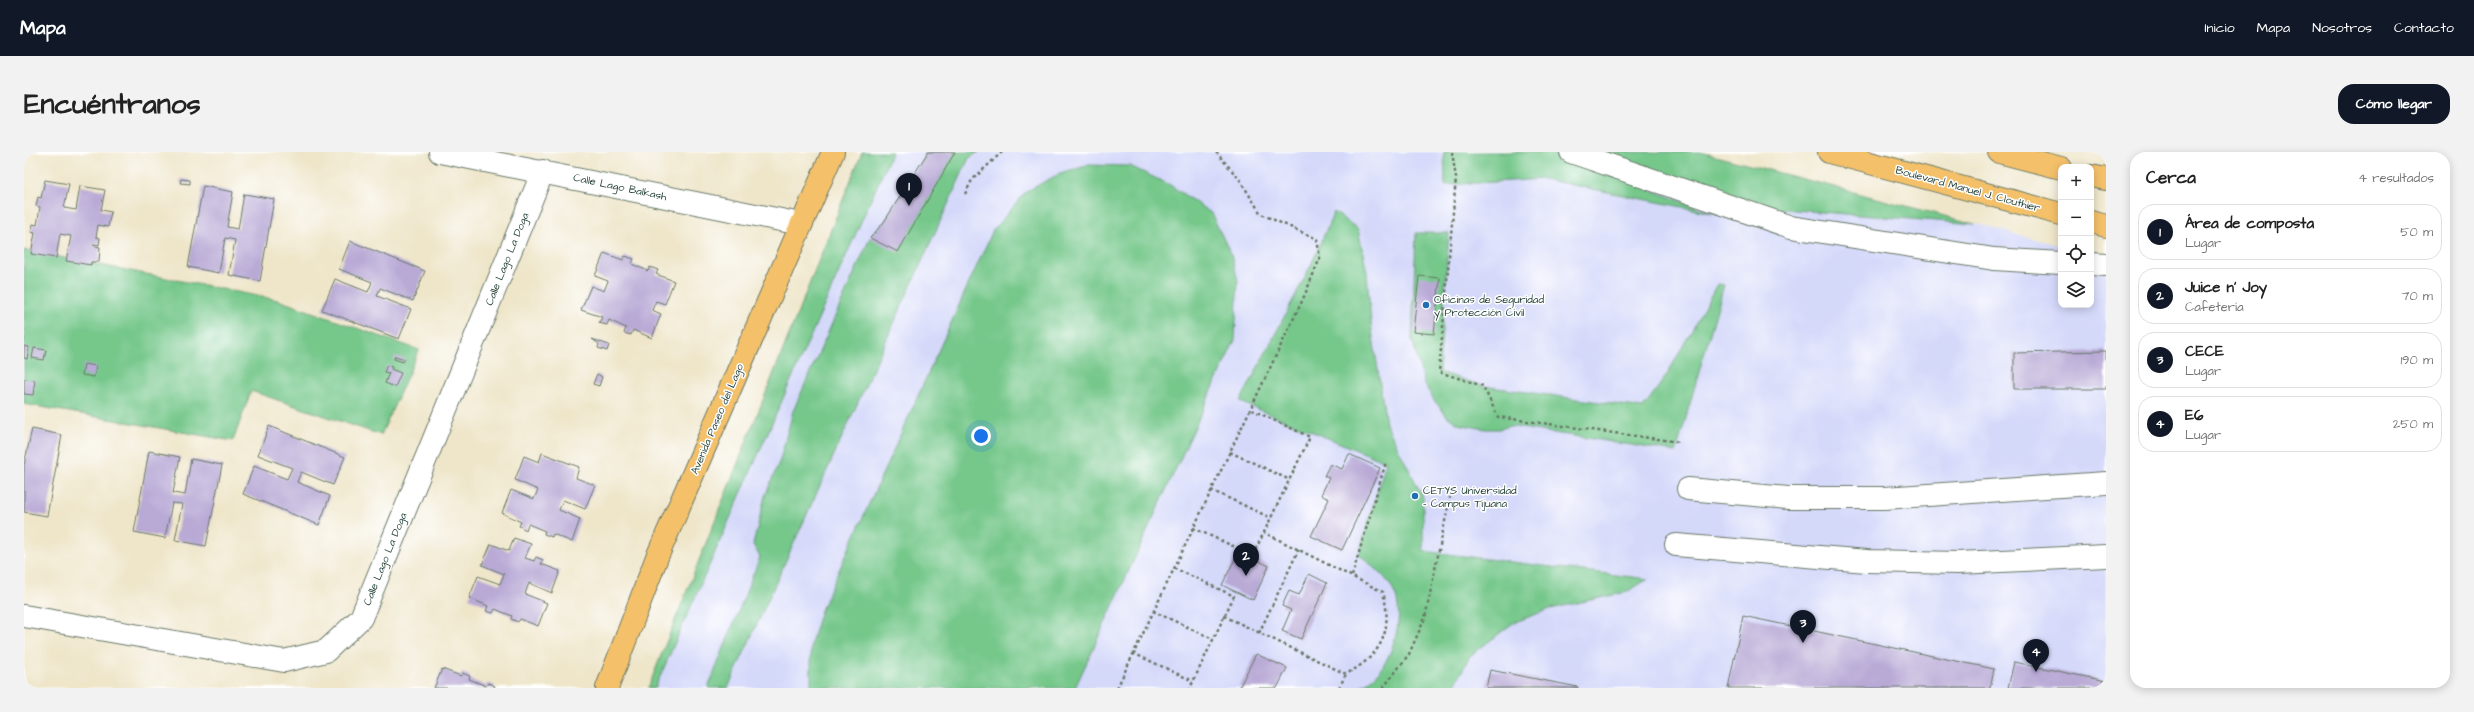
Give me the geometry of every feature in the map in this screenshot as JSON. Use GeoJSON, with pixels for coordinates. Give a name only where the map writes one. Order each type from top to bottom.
{"type":"FeatureCollection","features":[{"type":"Feature","properties":{"kind":"main road","name":"Avenida Paseo del Lago"},"geometry":{"type":"LineString","coordinates":[[607,688],[657,557],[833,152]]}},
{"type":"Feature","properties":{"kind":"main road","name":"Boulevard Manuel J. Clouthier"},"geometry":{"type":"LineString","coordinates":[[1829,152],[2058,213]]}},
{"type":"Feature","properties":{"kind":"main road"},"geometry":{"type":"LineString","coordinates":[[1999,152],[2058,167]]}},
{"type":"Feature","properties":{"kind":"main road"},"geometry":{"type":"LineString","coordinates":[[2094,177],[2106,179]]}},
{"type":"Feature","properties":{"kind":"main road"},"geometry":{"type":"LineString","coordinates":[[2094,223],[2106,226]]}},
{"type":"Feature","properties":{"kind":"street","name":"Calle Lago Balkash"},"geometry":{"type":"LineString","coordinates":[[440,152],[542,171],[801,224]]}},
{"type":"Feature","properties":{"kind":"street"},"geometry":{"type":"LineString","coordinates":[[1570,152],[1791,227],[1994,259],[2058,262]]}},
{"type":"Feature","properties":{"kind":"street","name":"Calle Lago La Doga"},"geometry":{"type":"LineString","coordinates":[[24,616],[284,661],[326,651],[361,618],[542,171]]}},
{"type":"Feature","properties":{"kind":"street"},"geometry":{"type":"LineString","coordinates":[[2094,264],[2106,265]]}},
{"type":"Feature","properties":{"kind":"street"},"geometry":{"type":"LineString","coordinates":[[1688,489],[1788,498],[1884,498],[2106,483]]}},
{"type":"Feature","properties":{"kind":"street"},"geometry":{"type":"LineString","coordinates":[[1676,545],[1866,561],[1958,564],[2106,556]]}},
{"type":"Feature","properties":{"kind":"path"},"geometry":{"type":"LineString","coordinates":[[965,194],[972,180],[1002,152]]}},
{"type":"Feature","properties":{"kind":"path"},"geometry":{"type":"LineString","coordinates":[[1117,688],[1230,452],[1320,258],[1317,239],[1262,214],[1240,180],[1216,152]]}},
{"type":"Feature","properties":{"kind":"path"},"geometry":{"type":"LineString","coordinates":[[1452,152],[1456,178],[1439,372],[1483,386],[1498,417],[1679,442]]}},
{"type":"Feature","properties":{"kind":"path"},"geometry":{"type":"LineString","coordinates":[[1193,528],[1253,556],[1272,518],[1310,437],[1250,409]]}},
{"type":"Feature","properties":{"kind":"path"},"geometry":{"type":"LineString","coordinates":[[1230,452],[1290,480]]}},
{"type":"Feature","properties":{"kind":"path"},"geometry":{"type":"LineString","coordinates":[[1352,576],[1386,462]]}},
{"type":"Feature","properties":{"kind":"path"},"geometry":{"type":"LineString","coordinates":[[1212,490],[1272,518]]}},
{"type":"Feature","properties":{"kind":"path"},"geometry":{"type":"LineString","coordinates":[[1383,688],[1409,654],[1425,618],[1450,497]]}},
{"type":"Feature","properties":{"kind":"path"},"geometry":{"type":"LineString","coordinates":[[1265,532],[1383,592],[1388,612],[1386,632],[1377,650],[1363,665],[1346,674],[1339,688]]}},
{"type":"Feature","properties":{"kind":"path"},"geometry":{"type":"LineString","coordinates":[[1259,633],[1299,549]]}},
{"type":"Feature","properties":{"kind":"path"},"geometry":{"type":"LineString","coordinates":[[1174,568],[1234,596],[1190,688]]}},
{"type":"Feature","properties":{"kind":"path"},"geometry":{"type":"LineString","coordinates":[[1153,611],[1213,639]]}},
{"type":"Feature","properties":{"kind":"path"},"geometry":{"type":"LineString","coordinates":[[1224,616],[1346,674]]}},
{"type":"Feature","properties":{"kind":"path"},"geometry":{"type":"LineString","coordinates":[[1133,653],[1193,681]]}},
{"type":"Feature","properties":{"kind":"shaded area","name":"CETYS Universidad - Campus Tijuana"},"geometry":{"type":"Polygon","coordinates":[[[862,152],[1700,152],[2058,245],[2058,308],[2094,308],[2094,255],[2106,258],[2106,688],[648,688],[862,152]]]}},
{"type":"Feature","properties":{"kind":"green space"},"geometry":{"type":"Polygon","coordinates":[[[862,152],[892,152],[655,688],[648,688],[862,152]]]}},
{"type":"Feature","properties":{"kind":"green space"},"geometry":{"type":"Polygon","coordinates":[[[928,152],[979,152],[969,158],[728,688],[708,688],[760,557],[753,545],[765,496],[780,460],[793,411],[870,238],[884,222],[928,152]]]}},
{"type":"Feature","properties":{"kind":"green space"},"geometry":{"type":"Polygon","coordinates":[[[1444,152],[1551,152],[1712,213],[1543,179],[1445,185],[1444,152]]]}},
{"type":"Feature","properties":{"kind":"green space"},"geometry":{"type":"Polygon","coordinates":[[[1589,152],[1700,152],[1975,224],[1769,208],[1691,182],[1589,152]]]}},
{"type":"Feature","properties":{"kind":"green space"},"geometry":{"type":"Polygon","coordinates":[[[1089,165],[1130,166],[1170,185],[1211,213],[1231,254],[1238,281],[1235,340],[1075,688],[811,688],[811,643],[821,610],[993,230],[1027,191],[1057,175],[1089,165]]]}},
{"type":"Feature","properties":{"kind":"green space"},"geometry":{"type":"Polygon","coordinates":[[[1334,212],[1358,229],[1367,273],[1371,323],[1386,424],[1423,497],[1423,551],[1648,579],[1627,592],[1550,609],[1513,623],[1470,656],[1453,688],[1359,688],[1376,676],[1385,663],[1390,653],[1398,622],[1397,601],[1388,581],[1359,554],[1386,462],[1240,402],[1310,267],[1334,212]]]}},
{"type":"Feature","properties":{"kind":"green space"},"geometry":{"type":"Polygon","coordinates":[[[1416,233],[1449,233],[1439,372],[1483,386],[1643,408],[1667,375],[1717,284],[1724,285],[1676,452],[1509,426],[1499,429],[1485,429],[1458,424],[1447,416],[1433,399],[1424,383],[1412,339],[1416,233]]]}},
{"type":"Feature","properties":{"kind":"green space"},"geometry":{"type":"Polygon","coordinates":[[[24,250],[278,300],[419,350],[381,435],[251,391],[233,441],[24,404],[24,250]]]}},
{"type":"Feature","properties":{"kind":"building"},"geometry":{"type":"Polygon","coordinates":[[[928,152],[955,152],[898,252],[870,238],[884,222],[928,152]]]}},
{"type":"Feature","properties":{"kind":"building"},"geometry":{"type":"Polygon","coordinates":[[[181,179],[190,180],[190,184],[180,183],[181,179]]]}},
{"type":"Feature","properties":{"kind":"building"},"geometry":{"type":"Polygon","coordinates":[[[45,180],[69,184],[64,208],[76,210],[80,186],[105,190],[101,210],[111,212],[108,227],[98,225],[96,237],[100,238],[99,245],[94,244],[94,246],[100,247],[99,262],[91,262],[91,265],[66,261],[71,236],[60,234],[56,258],[31,254],[35,233],[31,232],[33,224],[37,225],[40,207],[36,206],[38,197],[41,198],[45,180]]]}},
{"type":"Feature","properties":{"kind":"building"},"geometry":{"type":"Polygon","coordinates":[[[203,186],[233,192],[227,227],[238,229],[244,194],[274,199],[260,281],[229,275],[235,240],[225,238],[219,273],[188,267],[203,186]]]}},
{"type":"Feature","properties":{"kind":"building"},"geometry":{"type":"Polygon","coordinates":[[[350,241],[425,271],[413,301],[380,288],[377,296],[411,309],[399,339],[322,310],[335,279],[368,292],[372,282],[339,269],[350,241]]]}},
{"type":"Feature","properties":{"kind":"building"},"geometry":{"type":"Polygon","coordinates":[[[604,253],[623,260],[625,256],[634,259],[632,264],[648,271],[650,267],[658,270],[656,274],[674,281],[665,304],[656,301],[652,310],[661,314],[652,338],[633,330],[631,335],[624,333],[626,328],[609,320],[607,325],[599,323],[602,317],[581,310],[591,286],[604,291],[608,281],[595,276],[604,253]]]}},
{"type":"Feature","properties":{"kind":"building","name":"Oficinas de Seguridad y Protección Civil"},"geometry":{"type":"Polygon","coordinates":[[[1419,276],[1440,278],[1434,334],[1413,332],[1419,276]]]}},
{"type":"Feature","properties":{"kind":"building"},"geometry":{"type":"Polygon","coordinates":[[[592,339],[609,345],[607,351],[598,348],[599,344],[592,339]]]}},
{"type":"Feature","properties":{"kind":"building"},"geometry":{"type":"Polygon","coordinates":[[[24,346],[29,347],[27,359],[24,358],[24,346]]]}},
{"type":"Feature","properties":{"kind":"building"},"geometry":{"type":"Polygon","coordinates":[[[34,348],[46,350],[44,360],[32,358],[34,348]]]}},
{"type":"Feature","properties":{"kind":"building"},"geometry":{"type":"Polygon","coordinates":[[[2106,351],[2106,389],[2014,389],[2014,353],[2106,351]]]}},
{"type":"Feature","properties":{"kind":"building"},"geometry":{"type":"Polygon","coordinates":[[[395,356],[405,359],[403,362],[394,359],[395,356]]]}},
{"type":"Feature","properties":{"kind":"building"},"geometry":{"type":"Polygon","coordinates":[[[84,364],[96,366],[94,377],[82,375],[84,364]]]}},
{"type":"Feature","properties":{"kind":"building"},"geometry":{"type":"Polygon","coordinates":[[[387,365],[392,367],[391,369],[401,373],[395,387],[385,383],[389,373],[384,372],[387,365]]]}},
{"type":"Feature","properties":{"kind":"building"},"geometry":{"type":"Polygon","coordinates":[[[597,374],[602,377],[599,386],[593,384],[597,374]]]}},
{"type":"Feature","properties":{"kind":"building"},"geometry":{"type":"Polygon","coordinates":[[[24,379],[35,380],[33,395],[24,394],[24,379]]]}},
{"type":"Feature","properties":{"kind":"building"},"geometry":{"type":"Polygon","coordinates":[[[269,426],[345,457],[333,485],[301,472],[297,482],[330,496],[319,525],[243,494],[254,466],[287,479],[292,468],[258,455],[269,426]]]}},
{"type":"Feature","properties":{"kind":"building"},"geometry":{"type":"Polygon","coordinates":[[[32,429],[62,435],[47,516],[24,512],[24,465],[32,429]]]}},
{"type":"Feature","properties":{"kind":"building"},"geometry":{"type":"Polygon","coordinates":[[[149,451],[180,457],[173,493],[185,495],[191,459],[222,465],[206,546],[175,540],[182,504],[172,503],[165,538],[134,532],[149,451]]]}},
{"type":"Feature","properties":{"kind":"building"},"geometry":{"type":"Polygon","coordinates":[[[542,453],[579,467],[576,478],[595,485],[585,509],[563,500],[559,510],[580,519],[572,542],[553,534],[552,537],[544,534],[545,531],[528,524],[526,530],[519,526],[521,522],[502,513],[511,490],[534,499],[538,490],[515,480],[524,456],[539,462],[542,453]]]}},
{"type":"Feature","properties":{"kind":"building"},"geometry":{"type":"Polygon","coordinates":[[[1349,454],[1380,468],[1342,550],[1311,536],[1329,499],[1321,495],[1329,478],[1324,476],[1330,464],[1342,469],[1349,454]]]}},
{"type":"Feature","properties":{"kind":"building"},"geometry":{"type":"Polygon","coordinates":[[[514,538],[531,544],[525,558],[534,561],[536,557],[543,560],[541,564],[560,571],[552,593],[529,583],[525,594],[547,603],[538,626],[520,619],[518,622],[511,619],[512,616],[495,609],[493,613],[486,611],[488,606],[469,598],[478,576],[500,584],[504,574],[482,565],[491,544],[509,551],[514,538]]]}},
{"type":"Feature","properties":{"kind":"building"},"geometry":{"type":"Polygon","coordinates":[[[1239,551],[1269,566],[1253,600],[1222,585],[1239,551]]]}},
{"type":"Feature","properties":{"kind":"building"},"geometry":{"type":"Polygon","coordinates":[[[1309,574],[1327,583],[1301,639],[1282,631],[1291,610],[1282,606],[1289,591],[1299,595],[1309,574]]]}},
{"type":"Feature","properties":{"kind":"building"},"geometry":{"type":"Polygon","coordinates":[[[1743,616],[1994,669],[1990,688],[1728,688],[1743,616]]]}},
{"type":"Feature","properties":{"kind":"building"},"geometry":{"type":"Polygon","coordinates":[[[1256,654],[1287,668],[1277,688],[1239,688],[1256,654]]]}},
{"type":"Feature","properties":{"kind":"building"},"geometry":{"type":"Polygon","coordinates":[[[2014,662],[2106,681],[2106,688],[2008,688],[2014,662]]]}},
{"type":"Feature","properties":{"kind":"building"},"geometry":{"type":"Polygon","coordinates":[[[442,669],[461,676],[462,673],[470,676],[469,679],[486,686],[488,683],[495,686],[494,688],[434,688],[442,669]]]}},
{"type":"Feature","properties":{"kind":"building"},"geometry":{"type":"Polygon","coordinates":[[[1490,670],[1578,687],[1578,688],[1486,688],[1490,670]]]}},
{"type":"Feature","properties":{"kind":"place","name":"Área de composta"},"geometry":{"type":"Point","coordinates":[909,206]}},
{"type":"Feature","properties":{"kind":"place","name":"Oficinas de Seguridad y Protección Civil"},"geometry":{"type":"Point","coordinates":[1426,305]}},
{"type":"Feature","properties":{"kind":"place","name":"CETYS Universidad - Campus Tijuana"},"geometry":{"type":"Point","coordinates":[1415,496]}},
{"type":"Feature","properties":{"kind":"place","name":"Juice n’ Joy"},"geometry":{"type":"Point","coordinates":[1246,576]}},
{"type":"Feature","properties":{"kind":"place","name":"CECE"},"geometry":{"type":"Point","coordinates":[1803,643]}},
{"type":"Feature","properties":{"kind":"place","name":"E6"},"geometry":{"type":"Point","coordinates":[2036,672]}}]}
